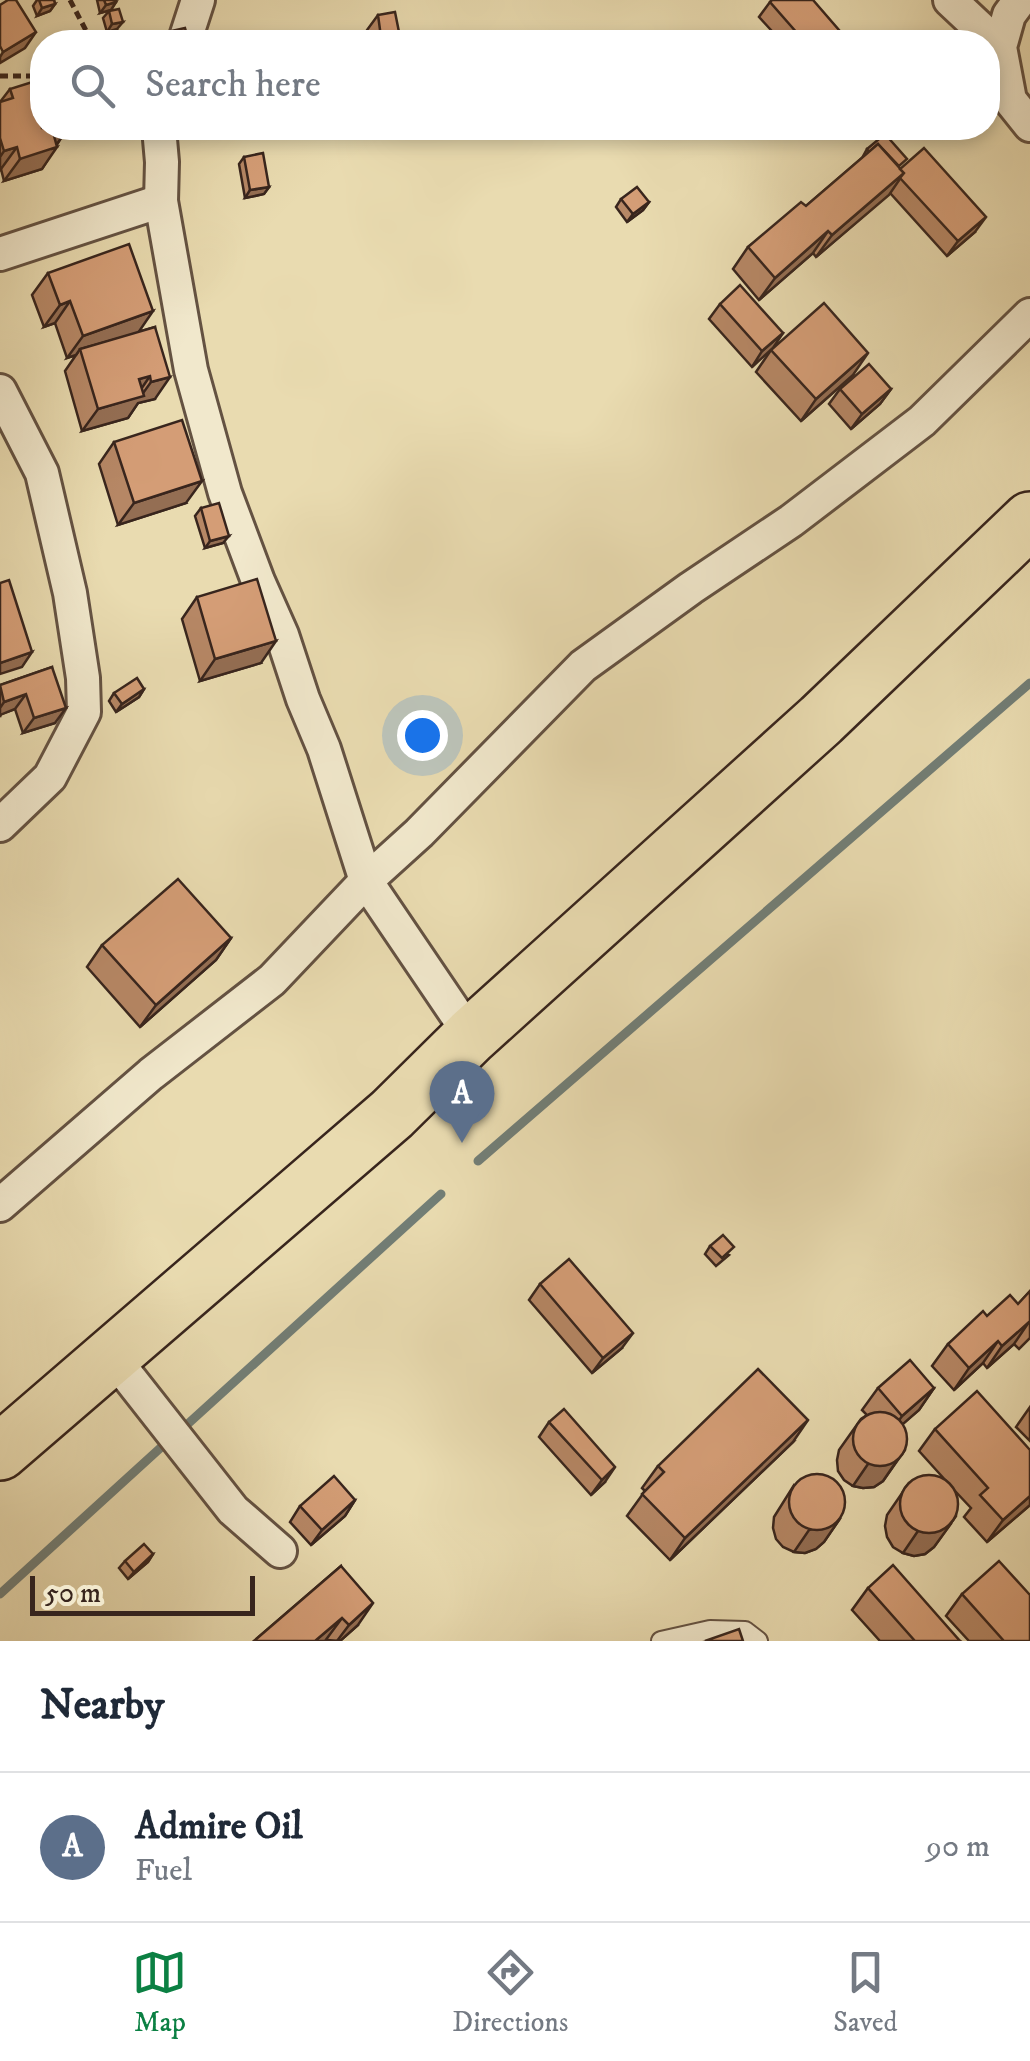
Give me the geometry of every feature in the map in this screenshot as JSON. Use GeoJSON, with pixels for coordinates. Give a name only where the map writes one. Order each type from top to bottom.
{"type":"FeatureCollection","features":[{"type":"Feature","properties":{"kind":"highway"},"geometry":{"type":"LineString","coordinates":[[0,1452],[127,1376],[471,1036],[821,720],[1030,520]]}},
{"type":"Feature","properties":{"kind":"street"},"geometry":{"type":"LineString","coordinates":[[188,30],[198,0]]}},
{"type":"Feature","properties":{"kind":"street"},"geometry":{"type":"LineString","coordinates":[[950,0],[983,30]]}},
{"type":"Feature","properties":{"kind":"street"},"geometry":{"type":"LineString","coordinates":[[1020,0],[1009,15],[1000,46],[1010,100],[1030,125]]}},
{"type":"Feature","properties":{"kind":"street"},"geometry":{"type":"LineString","coordinates":[[160,140],[161,201],[191,370],[220,476],[327,758],[366,881],[471,1036]]}},
{"type":"Feature","properties":{"kind":"street"},"geometry":{"type":"LineString","coordinates":[[0,254],[161,201]]}},
{"type":"Feature","properties":{"kind":"street"},"geometry":{"type":"LineString","coordinates":[[0,1205],[151,1074],[272,980],[583,666],[791,521],[922,421],[1030,315]]}},
{"type":"Feature","properties":{"kind":"street"},"geometry":{"type":"LineString","coordinates":[[0,391],[42,473],[70,593],[84,712],[50,777],[0,825]]}},
{"type":"Feature","properties":{"kind":"street"},"geometry":{"type":"LineString","coordinates":[[127,1376],[233,1510],[280,1550]]}},
{"type":"Feature","properties":{"kind":"lane"},"geometry":{"type":"LineString","coordinates":[[661,1641],[710,1630],[744,1631],[758,1641]]}},
{"type":"Feature","properties":{"kind":"path"},"geometry":{"type":"LineString","coordinates":[[70,0],[86,30]]}},
{"type":"Feature","properties":{"kind":"path"},"geometry":{"type":"LineString","coordinates":[[0,76],[30,76]]}},
{"type":"Feature","properties":{"kind":"building"},"geometry":{"type":"Polygon","coordinates":[[[16,0],[35,30],[3,52],[0,46],[0,5],[16,0]]]}},
{"type":"Feature","properties":{"kind":"building"},"geometry":{"type":"Polygon","coordinates":[[[39,0],[54,0],[55,4],[42,8],[39,0]]]}},
{"type":"Feature","properties":{"kind":"building"},"geometry":{"type":"Polygon","coordinates":[[[813,0],[839,30],[794,30],[770,2],[813,0]]]}},
{"type":"Feature","properties":{"kind":"building"},"geometry":{"type":"Polygon","coordinates":[[[119,9],[123,22],[112,24],[109,11],[119,9]]]}},
{"type":"Feature","properties":{"kind":"building"},"geometry":{"type":"Polygon","coordinates":[[[395,12],[399,30],[380,30],[378,15],[395,12]]]}},
{"type":"Feature","properties":{"kind":"building"},"geometry":{"type":"Polygon","coordinates":[[[30,83],[30,140],[55,140],[57,147],[20,159],[17,147],[4,151],[0,102],[13,98],[10,89],[30,83]]]}},
{"type":"Feature","properties":{"kind":"building"},"geometry":{"type":"Polygon","coordinates":[[[878,140],[890,140],[907,159],[899,166],[878,144],[869,152],[867,149],[878,140]]]}},
{"type":"Feature","properties":{"kind":"building"},"geometry":{"type":"Polygon","coordinates":[[[878,144],[904,173],[775,278],[748,247],[801,202],[806,206],[878,144]]]}},
{"type":"Feature","properties":{"kind":"building"},"geometry":{"type":"Polygon","coordinates":[[[924,148],[986,217],[958,241],[900,178],[904,173],[900,169],[924,148]]]}},
{"type":"Feature","properties":{"kind":"building"},"geometry":{"type":"Polygon","coordinates":[[[263,153],[269,187],[250,190],[244,157],[263,153]]]}},
{"type":"Feature","properties":{"kind":"building"},"geometry":{"type":"Polygon","coordinates":[[[637,187],[649,202],[633,214],[621,199],[637,187]]]}},
{"type":"Feature","properties":{"kind":"building"},"geometry":{"type":"Polygon","coordinates":[[[129,244],[153,311],[83,336],[70,301],[60,305],[48,273],[129,244]]]}},
{"type":"Feature","properties":{"kind":"building"},"geometry":{"type":"Polygon","coordinates":[[[740,285],[783,333],[762,351],[720,304],[740,285]]]}},
{"type":"Feature","properties":{"kind":"building"},"geometry":{"type":"Polygon","coordinates":[[[824,303],[868,353],[816,399],[771,350],[824,303]]]}},
{"type":"Feature","properties":{"kind":"building"},"geometry":{"type":"Polygon","coordinates":[[[155,327],[170,377],[151,382],[150,376],[139,379],[144,396],[98,409],[80,349],[155,327]]]}},
{"type":"Feature","properties":{"kind":"building"},"geometry":{"type":"Polygon","coordinates":[[[869,364],[891,389],[862,414],[840,389],[869,364]]]}},
{"type":"Feature","properties":{"kind":"building"},"geometry":{"type":"Polygon","coordinates":[[[182,420],[202,481],[134,503],[114,442],[182,420]]]}},
{"type":"Feature","properties":{"kind":"building"},"geometry":{"type":"Polygon","coordinates":[[[219,503],[229,536],[210,541],[201,508],[219,503]]]}},
{"type":"Feature","properties":{"kind":"building"},"geometry":{"type":"Polygon","coordinates":[[[257,579],[276,641],[215,659],[197,597],[257,579]]]}},
{"type":"Feature","properties":{"kind":"building"},"geometry":{"type":"Polygon","coordinates":[[[9,580],[32,652],[0,663],[0,583],[9,580]]]}},
{"type":"Feature","properties":{"kind":"building"},"geometry":{"type":"Polygon","coordinates":[[[52,667],[66,708],[34,718],[26,694],[4,702],[0,685],[52,667]]]}},
{"type":"Feature","properties":{"kind":"building"},"geometry":{"type":"Polygon","coordinates":[[[137,678],[144,689],[122,704],[114,693],[137,678]]]}},
{"type":"Feature","properties":{"kind":"building"},"geometry":{"type":"Polygon","coordinates":[[[178,879],[231,938],[156,1005],[102,945],[178,879]]]}},
{"type":"Feature","properties":{"kind":"building"},"geometry":{"type":"Polygon","coordinates":[[[723,1235],[734,1247],[722,1258],[710,1246],[723,1235]]]}},
{"type":"Feature","properties":{"kind":"building"},"geometry":{"type":"Polygon","coordinates":[[[569,1259],[633,1333],[603,1358],[540,1284],[569,1259]]]}},
{"type":"Feature","properties":{"kind":"building"},"geometry":{"type":"Polygon","coordinates":[[[1030,1291],[1030,1323],[1002,1346],[998,1341],[969,1368],[948,1344],[983,1311],[987,1316],[1010,1295],[1018,1304],[1030,1291]]]}},
{"type":"Feature","properties":{"kind":"building"},"geometry":{"type":"Polygon","coordinates":[[[910,1360],[934,1388],[902,1416],[878,1388],[910,1360]]]}},
{"type":"Feature","properties":{"kind":"building"},"geometry":{"type":"Polygon","coordinates":[[[758,1369],[808,1420],[685,1538],[642,1494],[664,1472],[658,1466],[758,1369]]]}},
{"type":"Feature","properties":{"kind":"building"},"geometry":{"type":"Polygon","coordinates":[[[977,1391],[1030,1450],[1030,1496],[1003,1520],[980,1495],[988,1488],[935,1429],[977,1391]]]}},
{"type":"Feature","properties":{"kind":"building"},"geometry":{"type":"Polygon","coordinates":[[[564,1409],[615,1467],[602,1480],[549,1422],[564,1409]]]}},
{"type":"Feature","properties":{"kind":"building"},"geometry":{"type":"Polygon","coordinates":[[[880,1412],[899,1420],[907,1439],[899,1458],[880,1466],[861,1458],[853,1439],[861,1420],[880,1412]]]}},
{"type":"Feature","properties":{"kind":"building"},"geometry":{"type":"Polygon","coordinates":[[[817,1474],[837,1482],[845,1502],[837,1522],[817,1530],[797,1522],[789,1502],[797,1482],[817,1474]]]}},
{"type":"Feature","properties":{"kind":"building"},"geometry":{"type":"Polygon","coordinates":[[[929,1475],[949,1484],[958,1504],[949,1524],[929,1533],[909,1524],[900,1504],[909,1484],[929,1475]]]}},
{"type":"Feature","properties":{"kind":"building"},"geometry":{"type":"Polygon","coordinates":[[[334,1476],[355,1500],[322,1530],[300,1506],[334,1476]]]}},
{"type":"Feature","properties":{"kind":"building"},"geometry":{"type":"Polygon","coordinates":[[[144,1544],[153,1554],[134,1572],[125,1561],[144,1544]]]}},
{"type":"Feature","properties":{"kind":"building"},"geometry":{"type":"Polygon","coordinates":[[[999,1561],[1030,1595],[1030,1641],[1004,1641],[962,1594],[999,1561]]]}},
{"type":"Feature","properties":{"kind":"building"},"geometry":{"type":"Polygon","coordinates":[[[893,1565],[960,1641],[915,1641],[868,1588],[893,1565]]]}},
{"type":"Feature","properties":{"kind":"building"},"geometry":{"type":"Polygon","coordinates":[[[341,1566],[373,1603],[349,1625],[342,1618],[315,1641],[254,1641],[341,1566]]]}},
{"type":"Feature","properties":{"kind":"building"},"geometry":{"type":"Polygon","coordinates":[[[739,1629],[743,1641],[705,1641],[739,1629]]]}},
{"type":"Feature","properties":{"kind":"waterway"},"geometry":{"type":"LineString","coordinates":[[478,1161],[1030,683]]}},
{"type":"Feature","properties":{"kind":"waterway"},"geometry":{"type":"LineString","coordinates":[[180,1431],[441,1194]]}},
{"type":"Feature","properties":{"kind":"waterway"},"geometry":{"type":"LineString","coordinates":[[0,1594],[168,1441]]}},
{"type":"Feature","properties":{"kind":"place","name":"Admire Oil"},"geometry":{"type":"Point","coordinates":[462,1143]}}]}
